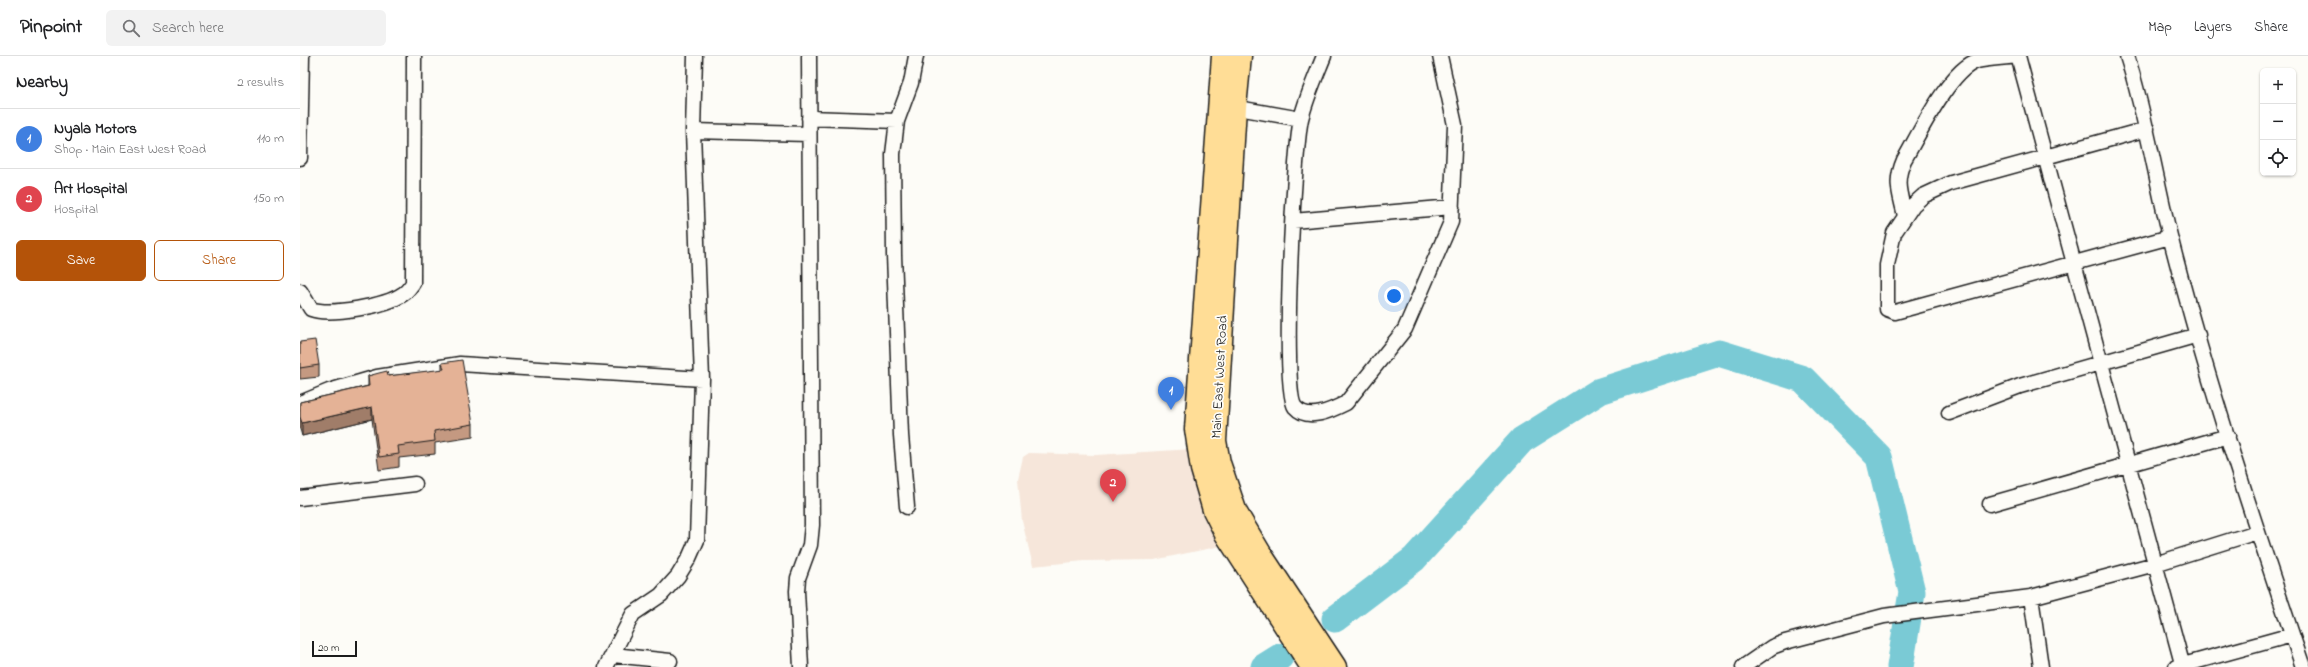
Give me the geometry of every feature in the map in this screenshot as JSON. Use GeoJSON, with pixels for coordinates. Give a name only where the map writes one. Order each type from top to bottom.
{"type":"FeatureCollection","features":[{"type":"Feature","properties":{"kind":"main road","name":"Main East West Road"},"geometry":{"type":"LineString","coordinates":[[1223,56],[1228,106]]}},
{"type":"Feature","properties":{"kind":"main road","name":"Main East West Road"},"geometry":{"type":"LineString","coordinates":[[1240,56],[1228,106],[1207,410],[1196,429],[1202,469],[1214,510],[1226,534],[1254,559],[1335,667]]}},
{"type":"Feature","properties":{"kind":"main road","name":"Main East West Road"},"geometry":{"type":"LineString","coordinates":[[1254,559],[1312,667]]}},
{"type":"Feature","properties":{"kind":"street"},"geometry":{"type":"LineString","coordinates":[[300,158],[302,56]]}},
{"type":"Feature","properties":{"kind":"street"},"geometry":{"type":"LineString","coordinates":[[300,291],[311,309],[320,313],[377,305],[402,295],[413,283],[414,56]]}},
{"type":"Feature","properties":{"kind":"street"},"geometry":{"type":"LineString","coordinates":[[670,661],[609,661],[633,614],[661,595],[681,570],[697,540],[702,379],[693,131],[695,56]]}},
{"type":"Feature","properties":{"kind":"street"},"geometry":{"type":"LineString","coordinates":[[801,667],[797,592],[798,578],[810,545],[812,525],[808,56]]}},
{"type":"Feature","properties":{"kind":"street"},"geometry":{"type":"LineString","coordinates":[[906,507],[901,435],[894,255],[892,154],[897,121],[910,83],[916,56]]}},
{"type":"Feature","properties":{"kind":"street"},"geometry":{"type":"LineString","coordinates":[[1324,56],[1301,119],[1293,221],[1289,358],[1292,401],[1301,411],[1315,415],[1332,410],[1346,403],[1405,329],[1451,222],[1455,125],[1440,56]]}},
{"type":"Feature","properties":{"kind":"street"},"geometry":{"type":"LineString","coordinates":[[1905,216],[1897,186],[1899,172],[1904,160],[1950,84],[1962,70],[1977,61],[2017,56],[2129,464],[2181,667],[2292,635]]}},
{"type":"Feature","properties":{"kind":"street"},"geometry":{"type":"LineString","coordinates":[[2127,56],[2147,129],[2170,237],[2198,335],[2257,532],[2303,667]]}},
{"type":"Feature","properties":{"kind":"street"},"geometry":{"type":"LineString","coordinates":[[1228,106],[1301,119]]}},
{"type":"Feature","properties":{"kind":"street"},"geometry":{"type":"LineString","coordinates":[[808,118],[897,121]]}},
{"type":"Feature","properties":{"kind":"street"},"geometry":{"type":"LineString","coordinates":[[2147,129],[1951,183],[1923,196],[1913,205],[1894,233],[1887,265],[1887,309],[1890,312],[2074,264],[2170,237]]}},
{"type":"Feature","properties":{"kind":"street"},"geometry":{"type":"LineString","coordinates":[[693,131],[809,134]]}},
{"type":"Feature","properties":{"kind":"street"},"geometry":{"type":"LineString","coordinates":[[1293,221],[1452,208]]}},
{"type":"Feature","properties":{"kind":"street"},"geometry":{"type":"LineString","coordinates":[[1949,413],[2020,386],[2198,335]]}},
{"type":"Feature","properties":{"kind":"street"},"geometry":{"type":"LineString","coordinates":[[300,403],[329,391],[377,377],[460,364],[702,379]]}},
{"type":"Feature","properties":{"kind":"street"},"geometry":{"type":"LineString","coordinates":[[1990,504],[2228,436]]}},
{"type":"Feature","properties":{"kind":"street"},"geometry":{"type":"LineString","coordinates":[[300,498],[415,484]]}},
{"type":"Feature","properties":{"kind":"street"},"geometry":{"type":"LineString","coordinates":[[1743,667],[1772,647],[1785,642],[1884,616],[2031,597],[2155,564],[2257,532]]}},
{"type":"Feature","properties":{"kind":"street"},"geometry":{"type":"LineString","coordinates":[[2031,597],[2041,667]]}},
{"type":"Feature","properties":{"kind":"shaded area"},"geometry":{"type":"Polygon","coordinates":[[[1193,449],[1226,545],[1154,560],[1084,561],[1033,566],[1022,521],[1018,479],[1023,457],[1029,453],[1096,455],[1193,449]]]}},
{"type":"Feature","properties":{"kind":"building"},"geometry":{"type":"Polygon","coordinates":[[[315,340],[319,365],[300,368],[300,342],[315,340]]]}},
{"type":"Feature","properties":{"kind":"building"},"geometry":{"type":"Polygon","coordinates":[[[462,360],[473,424],[434,431],[435,441],[398,446],[399,454],[379,457],[372,407],[302,423],[300,417],[300,402],[369,386],[368,376],[379,373],[387,371],[388,376],[444,369],[442,363],[462,360]]]}},
{"type":"Feature","properties":{"kind":"waterway"},"geometry":{"type":"LineString","coordinates":[[1335,619],[1414,559],[1522,440],[1600,391],[1719,353],[1803,379],[1879,457],[1912,592],[1900,667]]}},
{"type":"Feature","properties":{"kind":"waterway"},"geometry":{"type":"LineString","coordinates":[[1264,667],[1280,657]]}},
{"type":"Feature","properties":{"kind":"place","name":"Nyala Motors"},"geometry":{"type":"Point","coordinates":[1171,410]}},
{"type":"Feature","properties":{"kind":"place","name":"Art Hospital"},"geometry":{"type":"Point","coordinates":[1113,502]}}]}
